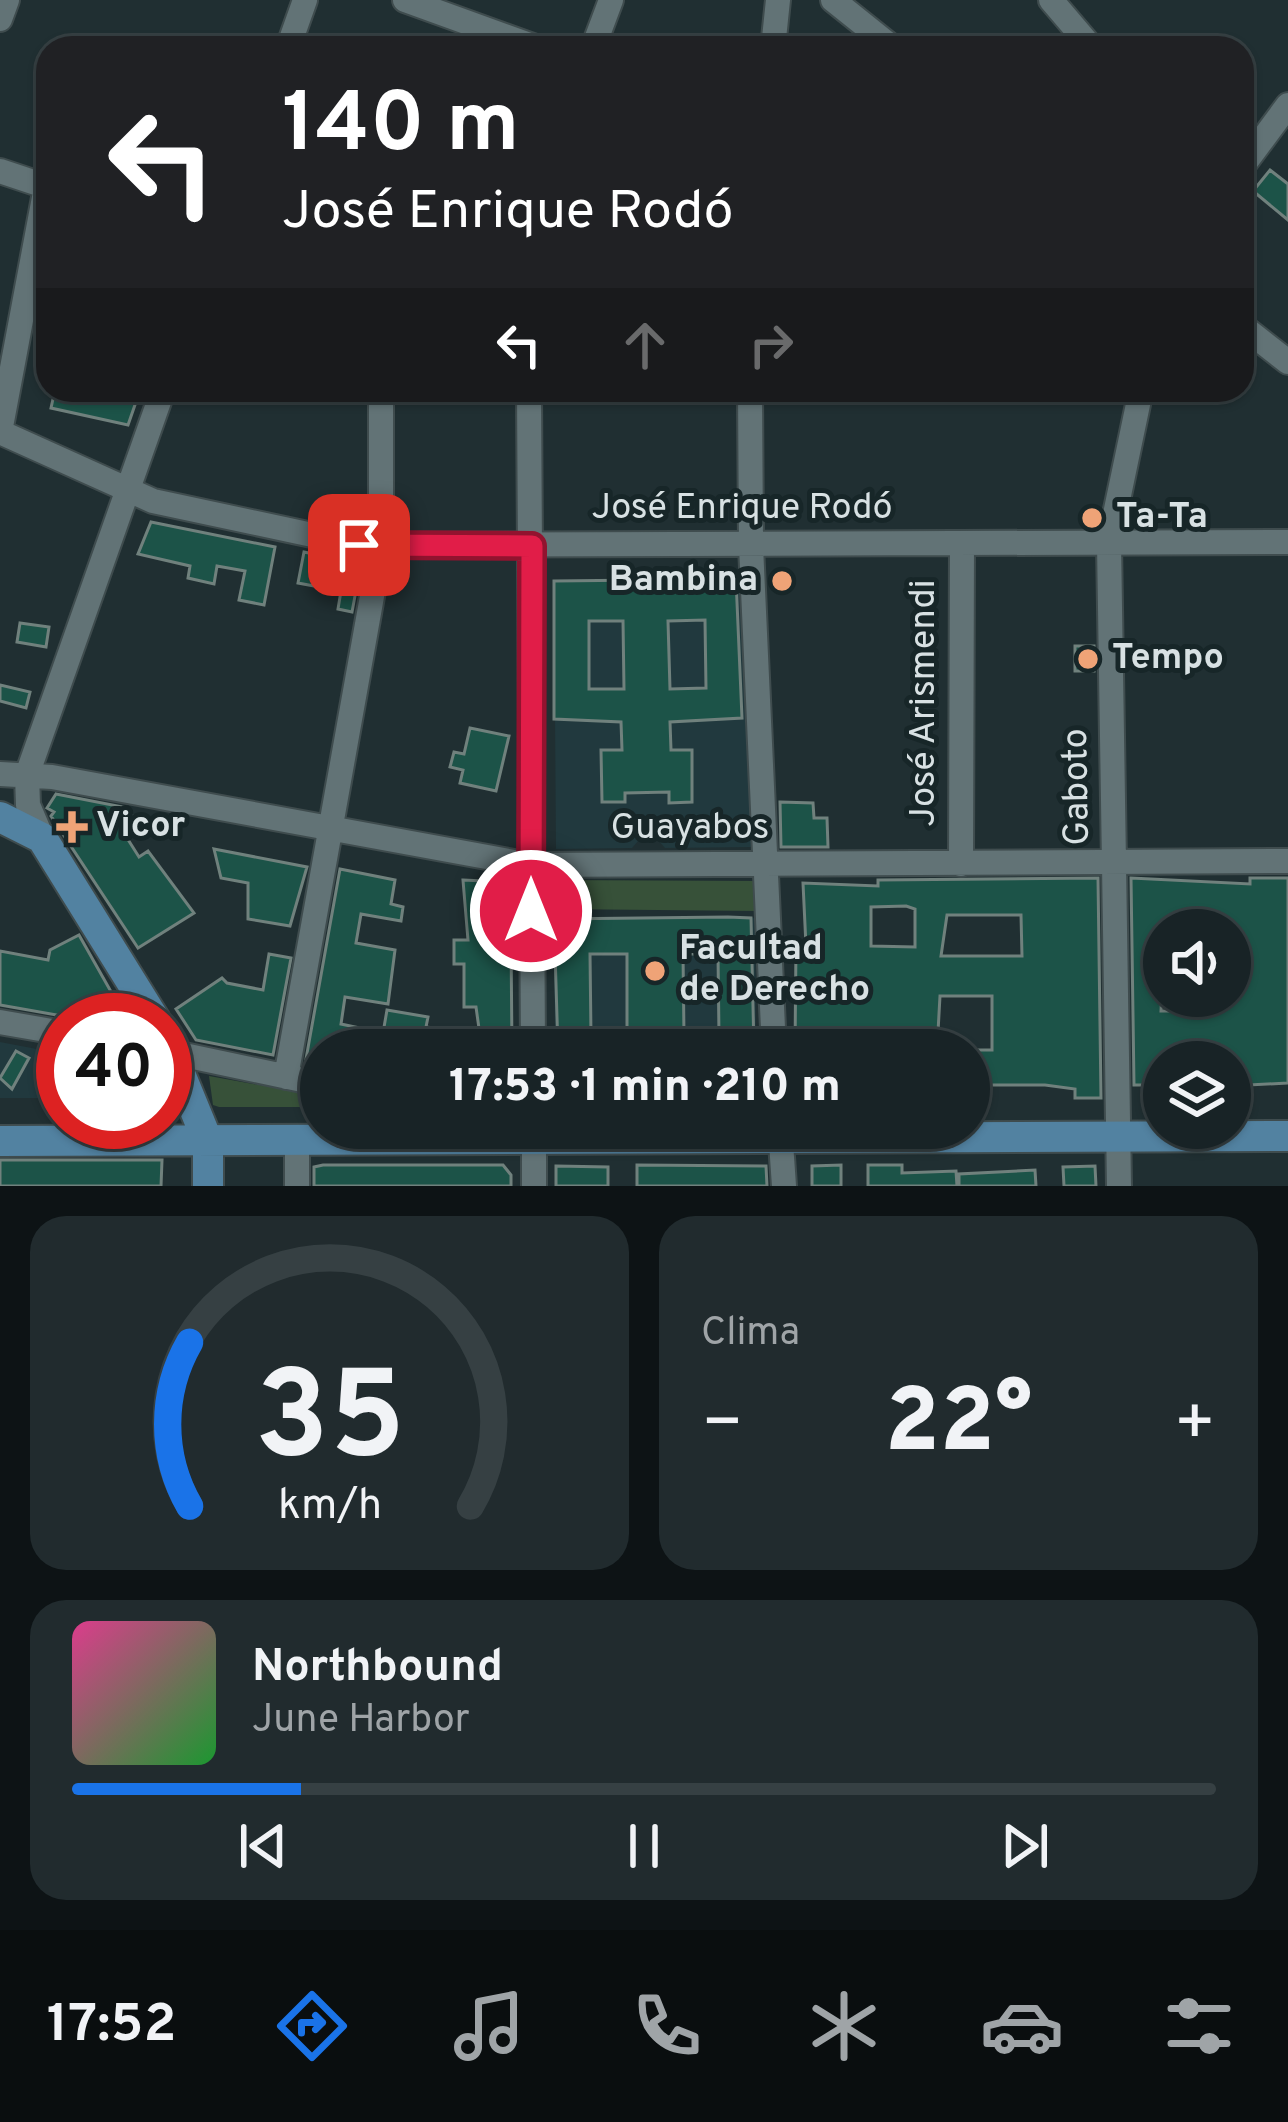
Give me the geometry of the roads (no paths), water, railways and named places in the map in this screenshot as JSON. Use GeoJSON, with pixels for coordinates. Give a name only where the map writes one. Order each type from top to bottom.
{"type":"FeatureCollection","features":[{"type":"Feature","properties":{"kind":"main road"},"geometry":{"type":"LineString","coordinates":[[0,818],[42,838],[138,993]]}},
{"type":"Feature","properties":{"kind":"main road"},"geometry":{"type":"LineString","coordinates":[[192,1103],[204,1131],[208,1186]]}},
{"type":"Feature","properties":{"kind":"main road"},"geometry":{"type":"LineString","coordinates":[[1251,1116],[1288,1115]]}},
{"type":"Feature","properties":{"kind":"main road"},"geometry":{"type":"LineString","coordinates":[[990,1119],[1288,1136]]}},
{"type":"Feature","properties":{"kind":"main road"},"geometry":{"type":"LineString","coordinates":[[0,1122],[36,1121]]}},
{"type":"Feature","properties":{"kind":"main road"},"geometry":{"type":"LineString","coordinates":[[990,1130],[1116,1128],[1143,1122]]}},
{"type":"Feature","properties":{"kind":"main road"},"geometry":{"type":"LineString","coordinates":[[192,1128],[204,1131]]}},
{"type":"Feature","properties":{"kind":"main road"},"geometry":{"type":"LineString","coordinates":[[0,1141],[300,1130]]}},
{"type":"Feature","properties":{"kind":"street"},"geometry":{"type":"LineString","coordinates":[[0,19],[7,0]]}},
{"type":"Feature","properties":{"kind":"street"},"geometry":{"type":"LineString","coordinates":[[292,36],[305,0]]}},
{"type":"Feature","properties":{"kind":"street"},"geometry":{"type":"LineString","coordinates":[[405,0],[505,36]]}},
{"type":"Feature","properties":{"kind":"street"},"geometry":{"type":"LineString","coordinates":[[598,36],[611,0]]}},
{"type":"Feature","properties":{"kind":"street"},"geometry":{"type":"LineString","coordinates":[[774,36],[778,0]]}},
{"type":"Feature","properties":{"kind":"street"},"geometry":{"type":"LineString","coordinates":[[833,0],[878,36]]}},
{"type":"Feature","properties":{"kind":"street"},"geometry":{"type":"LineString","coordinates":[[1051,0],[1082,36]]}},
{"type":"Feature","properties":{"kind":"street"},"geometry":{"type":"LineString","coordinates":[[1254,151],[1288,105]]}},
{"type":"Feature","properties":{"kind":"street"},"geometry":{"type":"LineString","coordinates":[[0,171],[36,183]]}},
{"type":"Feature","properties":{"kind":"street"},"geometry":{"type":"LineString","coordinates":[[0,432],[36,244]]}},
{"type":"Feature","properties":{"kind":"street"},"geometry":{"type":"LineString","coordinates":[[1254,335],[1288,362]]}},
{"type":"Feature","properties":{"kind":"street"},"geometry":{"type":"LineString","coordinates":[[42,838],[28,805],[27,775],[159,402]]}},
{"type":"Feature","properties":{"kind":"street"},"geometry":{"type":"LineString","coordinates":[[286,1077],[381,546],[381,402]]}},
{"type":"Feature","properties":{"kind":"street"},"geometry":{"type":"LineString","coordinates":[[529,402],[533,1029]]}},
{"type":"Feature","properties":{"kind":"street"},"geometry":{"type":"LineString","coordinates":[[750,402],[751,546],[770,865],[774,1029]]}},
{"type":"Feature","properties":{"kind":"street","name":"Gaboto"},"geometry":{"type":"LineString","coordinates":[[1119,1186],[1109,543],[1139,402]]}},
{"type":"Feature","properties":{"kind":"street","name":"José Enrique Rodó"},"geometry":{"type":"LineString","coordinates":[[0,432],[126,491],[245,522],[381,546],[1288,542]]}},
{"type":"Feature","properties":{"kind":"street","name":"José Arismendi"},"geometry":{"type":"LineString","coordinates":[[961,864],[962,543]]}},
{"type":"Feature","properties":{"kind":"street","name":"Guayabos"},"geometry":{"type":"LineString","coordinates":[[0,774],[530,865],[1288,861]]}},
{"type":"Feature","properties":{"kind":"street"},"geometry":{"type":"LineString","coordinates":[[0,1022],[36,1028]]}},
{"type":"Feature","properties":{"kind":"street"},"geometry":{"type":"LineString","coordinates":[[192,1052],[300,1080]]}},
{"type":"Feature","properties":{"kind":"street"},"geometry":{"type":"LineString","coordinates":[[297,1186],[305,1149]]}},
{"type":"Feature","properties":{"kind":"street"},"geometry":{"type":"LineString","coordinates":[[534,1149],[534,1186]]}},
{"type":"Feature","properties":{"kind":"street"},"geometry":{"type":"LineString","coordinates":[[781,1149],[784,1186]]}},
{"type":"Feature","properties":{"kind":"place","name":"Ta-Ta"},"geometry":{"type":"Point","coordinates":[1092,518]}},
{"type":"Feature","properties":{"kind":"place","name":"Bambina"},"geometry":{"type":"Point","coordinates":[782,581]}},
{"type":"Feature","properties":{"kind":"place","name":"Tempo"},"geometry":{"type":"Point","coordinates":[1088,659]}},
{"type":"Feature","properties":{"kind":"place","name":"Vicor"},"geometry":{"type":"Point","coordinates":[72,827]}},
{"type":"Feature","properties":{"kind":"place","name":"Facultad de Derecho"},"geometry":{"type":"Point","coordinates":[655,971]}}]}
